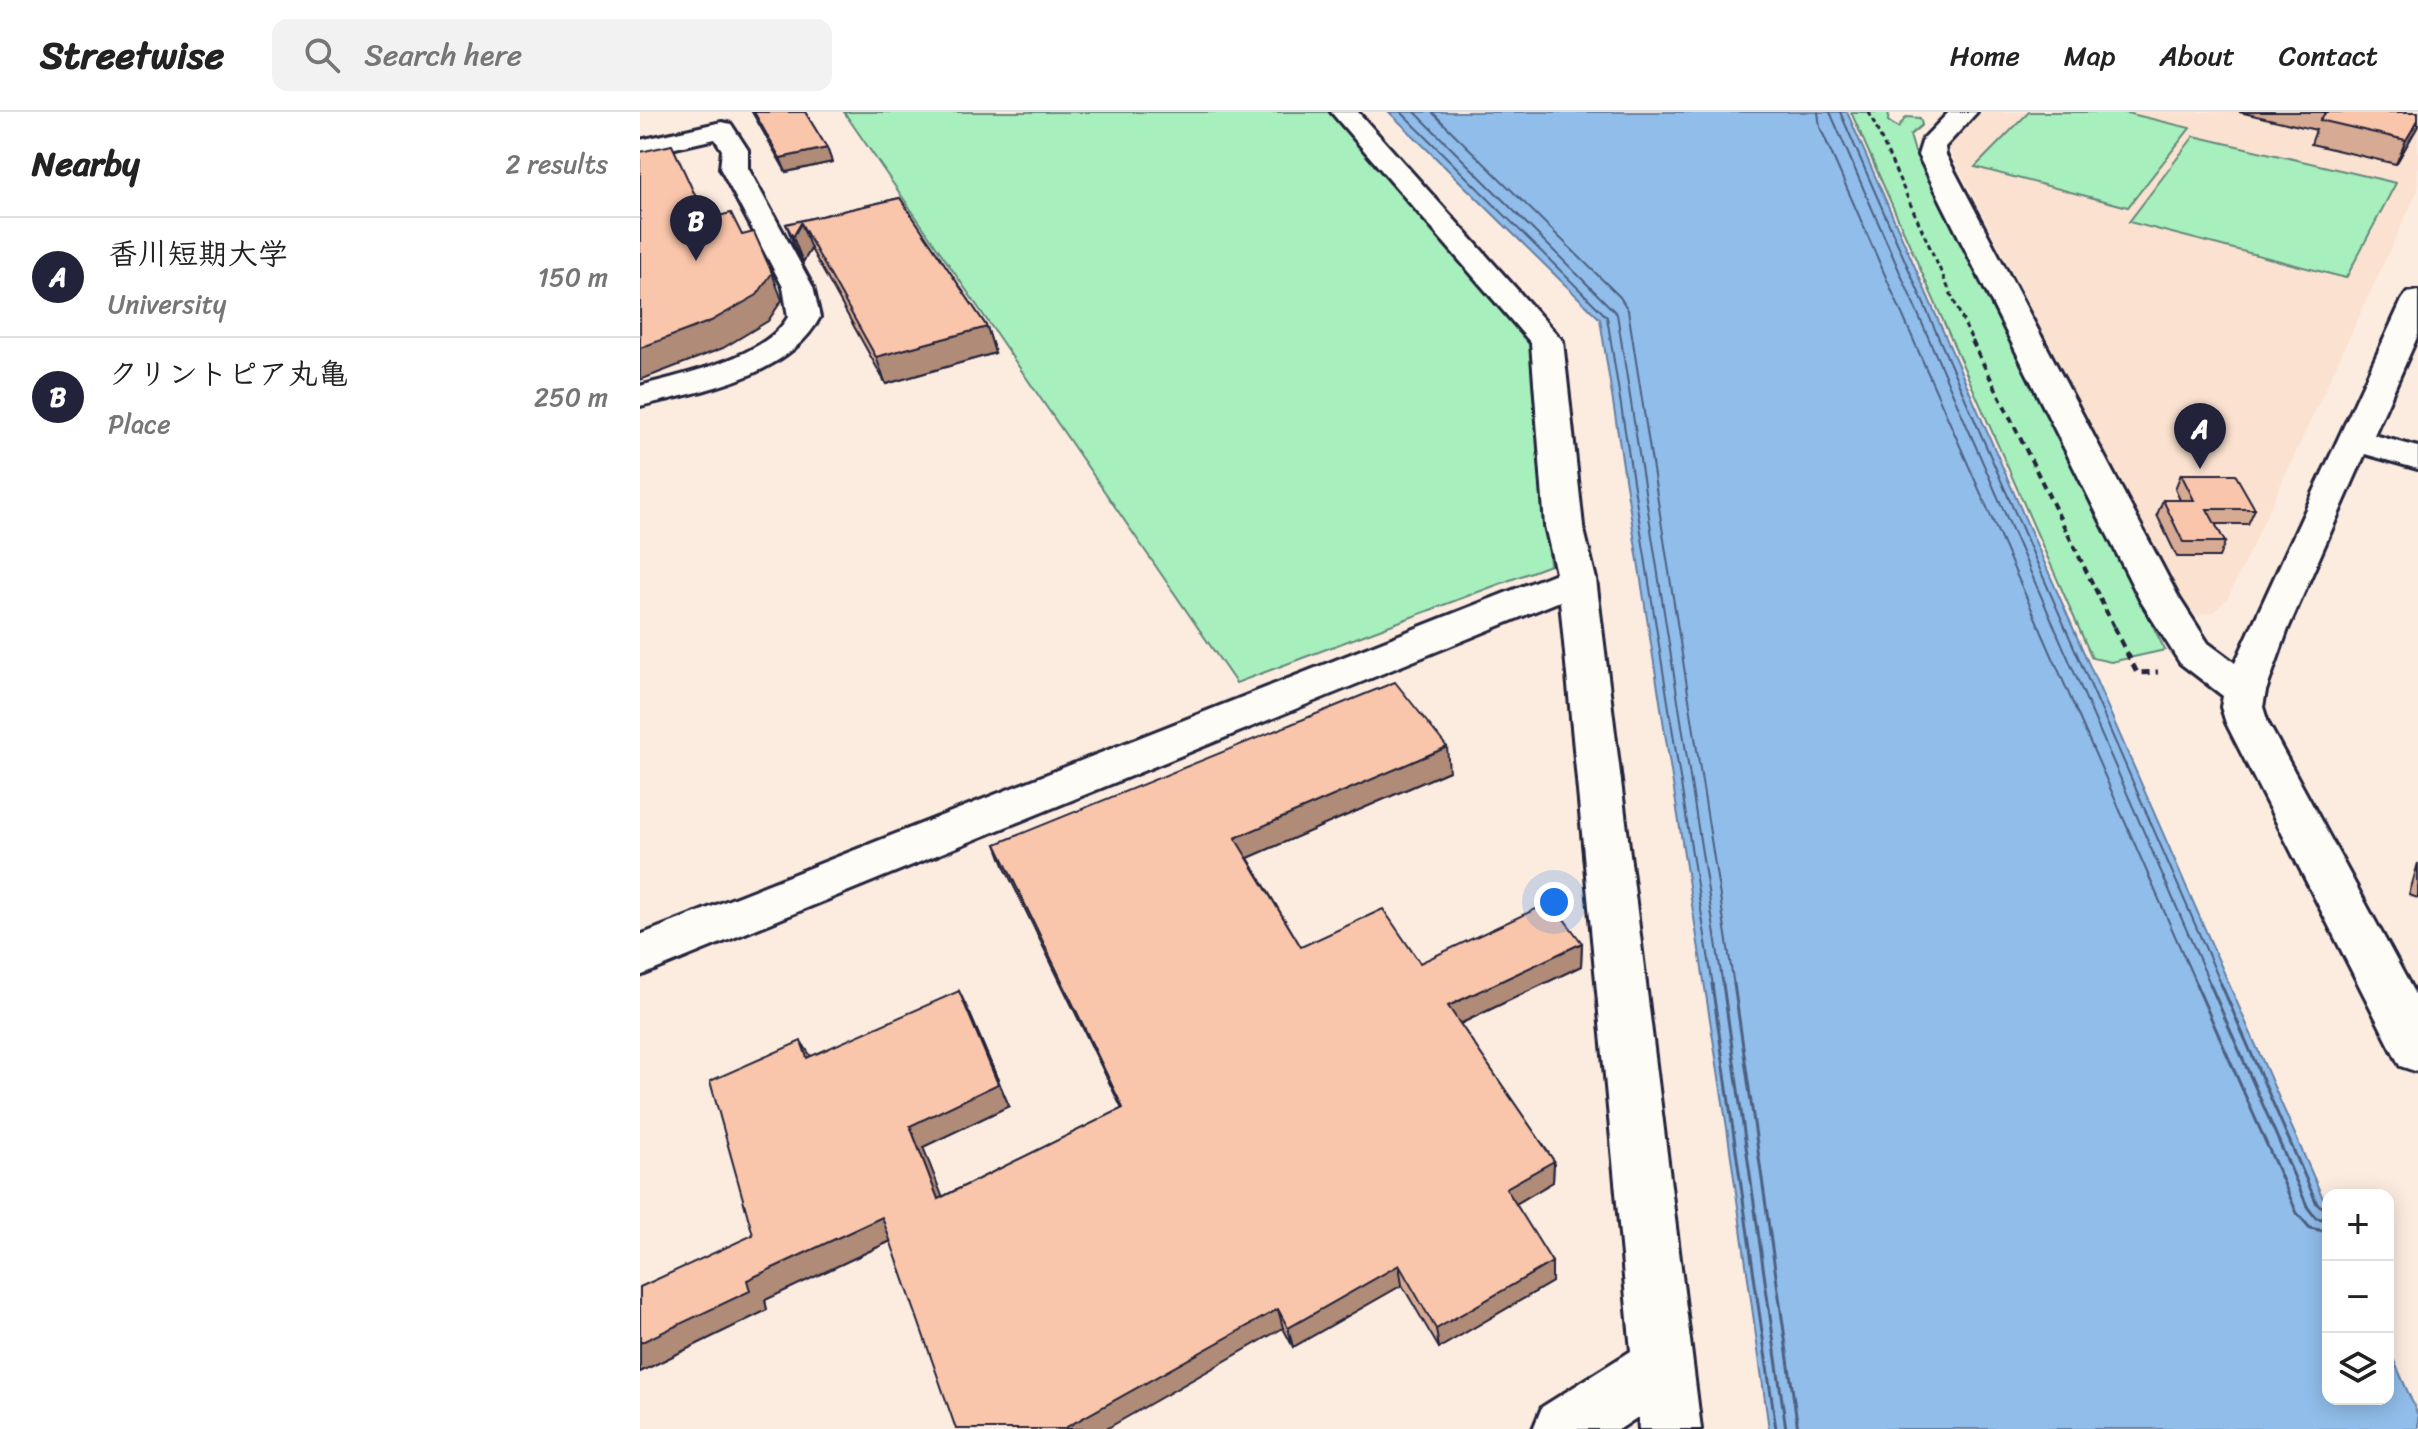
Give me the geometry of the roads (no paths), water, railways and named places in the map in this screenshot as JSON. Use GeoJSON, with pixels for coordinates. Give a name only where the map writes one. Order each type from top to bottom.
{"type":"FeatureCollection","features":[{"type":"Feature","properties":{"kind":"street"},"geometry":{"type":"LineString","coordinates":[[1344,112],[1547,341],[1564,526],[1577,579],[1670,1429]]}},
{"type":"Feature","properties":{"kind":"street"},"geometry":{"type":"LineString","coordinates":[[1955,114],[1932,145],[1932,155],[2160,600],[2194,653],[2245,691]]}},
{"type":"Feature","properties":{"kind":"street"},"geometry":{"type":"LineString","coordinates":[[640,148],[722,130],[735,150],[734,168],[798,287],[804,319],[790,339],[761,357],[716,364],[640,396]]}},
{"type":"Feature","properties":{"kind":"street"},"geometry":{"type":"LineString","coordinates":[[2418,300],[2268,629],[2242,707],[2247,723],[2418,1050]]}},
{"type":"Feature","properties":{"kind":"street"},"geometry":{"type":"LineString","coordinates":[[2356,441],[2418,458]]}},
{"type":"Feature","properties":{"kind":"street"},"geometry":{"type":"LineString","coordinates":[[640,956],[1577,579]]}},
{"type":"Feature","properties":{"kind":"street"},"geometry":{"type":"LineString","coordinates":[[1564,1429],[1664,1365]]}},
{"type":"Feature","properties":{"kind":"water"},"geometry":{"type":"Polygon","coordinates":[[[1389,112],[1847,112],[2322,1196],[2322,1405],[2394,1405],[2394,1361],[2418,1415],[2418,1429],[1769,1429],[1727,1128],[1600,319],[1389,112]]]}},
{"type":"Feature","properties":{"kind":"place","name":"クリントピア丸亀"},"geometry":{"type":"Point","coordinates":[696,261]}},
{"type":"Feature","properties":{"kind":"place","name":"香川短期大学"},"geometry":{"type":"Point","coordinates":[2200,469]}}]}
